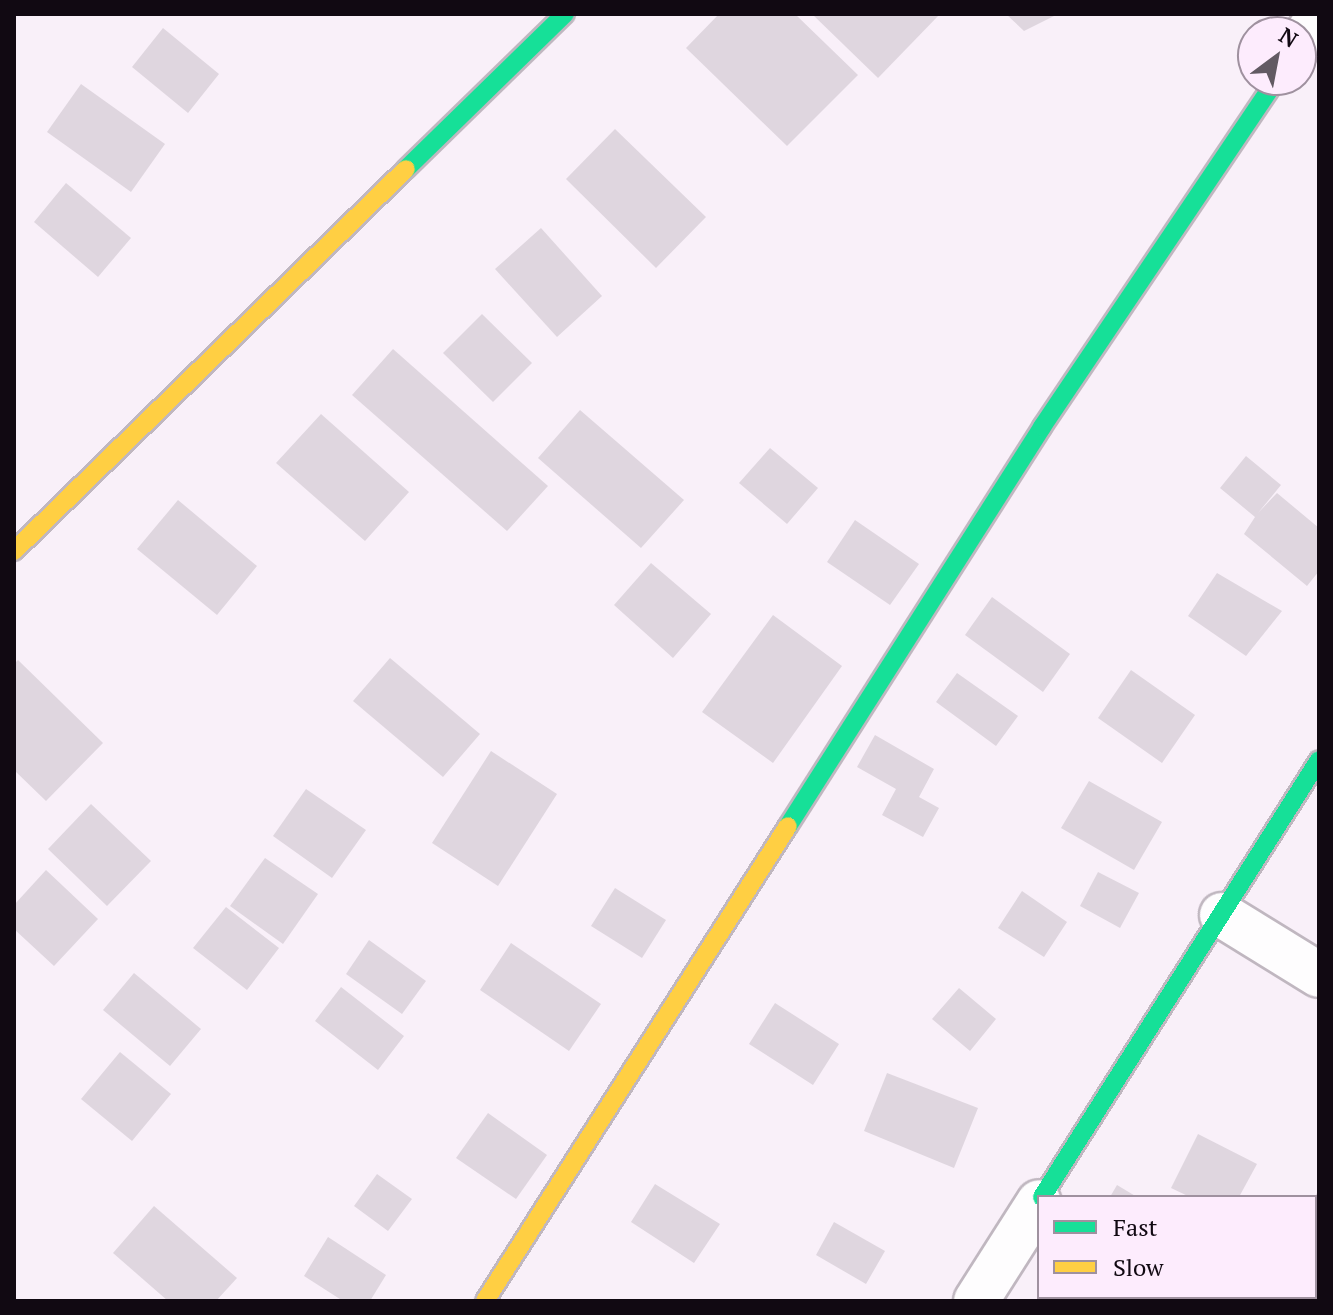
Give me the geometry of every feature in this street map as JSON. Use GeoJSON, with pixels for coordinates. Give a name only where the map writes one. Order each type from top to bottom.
{"type":"FeatureCollection","features":[{"type":"Feature","properties":{"kind":"street"},"geometry":{"type":"LineString","coordinates":[[14,551],[565,14]]}},
{"type":"Feature","properties":{"kind":"street"},"geometry":{"type":"LineString","coordinates":[[485,1301],[1042,427],[1265,96]]}},
{"type":"Feature","properties":{"kind":"street"},"geometry":{"type":"LineString","coordinates":[[1044,1195],[1319,760]]}},
{"type":"Feature","properties":{"kind":"street"},"geometry":{"type":"LineString","coordinates":[[1222,915],[1319,975]]}},
{"type":"Feature","properties":{"kind":"street"},"geometry":{"type":"LineString","coordinates":[[976,1301],[1037,1205]]}},
{"type":"Feature","properties":{"kind":"building"},"geometry":{"type":"Polygon","coordinates":[[[719,14],[795,14],[858,75],[787,146],[686,48],[719,14]]]}},
{"type":"Feature","properties":{"kind":"building"},"geometry":{"type":"Polygon","coordinates":[[[812,14],[940,14],[878,78],[812,14]]]}},
{"type":"Feature","properties":{"kind":"building"},"geometry":{"type":"Polygon","coordinates":[[[1006,14],[1058,14],[1024,31],[1006,14]]]}},
{"type":"Feature","properties":{"kind":"building"},"geometry":{"type":"Polygon","coordinates":[[[163,28],[219,74],[188,113],[132,67],[163,28]]]}},
{"type":"Feature","properties":{"kind":"building"},"geometry":{"type":"Polygon","coordinates":[[[81,84],[165,144],[131,192],[47,132],[81,84]]]}},
{"type":"Feature","properties":{"kind":"building"},"geometry":{"type":"Polygon","coordinates":[[[615,129],[706,217],[656,268],[566,179],[615,129]]]}},
{"type":"Feature","properties":{"kind":"building"},"geometry":{"type":"Polygon","coordinates":[[[66,183],[131,238],[98,277],[34,222],[66,183]]]}},
{"type":"Feature","properties":{"kind":"building"},"geometry":{"type":"Polygon","coordinates":[[[541,228],[602,296],[557,337],[495,269],[541,228]]]}},
{"type":"Feature","properties":{"kind":"building"},"geometry":{"type":"Polygon","coordinates":[[[482,314],[532,363],[493,402],[443,353],[482,314]]]}},
{"type":"Feature","properties":{"kind":"building"},"geometry":{"type":"Polygon","coordinates":[[[393,349],[548,486],[507,531],[352,395],[393,349]]]}},
{"type":"Feature","properties":{"kind":"building"},"geometry":{"type":"Polygon","coordinates":[[[580,410],[684,500],[641,548],[538,458],[580,410]]]}},
{"type":"Feature","properties":{"kind":"building"},"geometry":{"type":"Polygon","coordinates":[[[321,414],[409,492],[365,541],[276,463],[321,414]]]}},
{"type":"Feature","properties":{"kind":"building"},"geometry":{"type":"Polygon","coordinates":[[[770,448],[818,488],[787,524],[739,483],[770,448]]]}},
{"type":"Feature","properties":{"kind":"building"},"geometry":{"type":"Polygon","coordinates":[[[1246,456],[1281,485],[1258,513],[1277,493],[1319,528],[1319,571],[1307,586],[1244,534],[1255,517],[1220,488],[1246,456]]]}},
{"type":"Feature","properties":{"kind":"building"},"geometry":{"type":"Polygon","coordinates":[[[178,500],[257,566],[217,615],[137,549],[178,500]]]}},
{"type":"Feature","properties":{"kind":"building"},"geometry":{"type":"Polygon","coordinates":[[[855,520],[919,564],[890,605],[827,562],[855,520]]]}},
{"type":"Feature","properties":{"kind":"building"},"geometry":{"type":"Polygon","coordinates":[[[651,563],[711,614],[673,658],[614,605],[651,563]]]}},
{"type":"Feature","properties":{"kind":"building"},"geometry":{"type":"Polygon","coordinates":[[[1217,573],[1282,611],[1246,656],[1188,616],[1217,573]]]}},
{"type":"Feature","properties":{"kind":"building"},"geometry":{"type":"Polygon","coordinates":[[[992,597],[1070,654],[1043,692],[965,635],[992,597]]]}},
{"type":"Feature","properties":{"kind":"building"},"geometry":{"type":"Polygon","coordinates":[[[773,615],[842,666],[773,763],[702,712],[773,615]]]}},
{"type":"Feature","properties":{"kind":"building"},"geometry":{"type":"Polygon","coordinates":[[[390,658],[480,734],[443,777],[353,701],[390,658]]]}},
{"type":"Feature","properties":{"kind":"building"},"geometry":{"type":"Polygon","coordinates":[[[18,660],[103,743],[46,801],[14,770],[14,664],[18,660]]]}},
{"type":"Feature","properties":{"kind":"building"},"geometry":{"type":"Polygon","coordinates":[[[1131,670],[1195,715],[1162,763],[1098,718],[1131,670]]]}},
{"type":"Feature","properties":{"kind":"building"},"geometry":{"type":"Polygon","coordinates":[[[957,673],[1018,716],[996,746],[936,702],[957,673]]]}},
{"type":"Feature","properties":{"kind":"building"},"geometry":{"type":"Polygon","coordinates":[[[875,735],[934,769],[919,797],[939,808],[923,837],[882,815],[896,789],[857,767],[875,735]]]}},
{"type":"Feature","properties":{"kind":"building"},"geometry":{"type":"Polygon","coordinates":[[[491,751],[557,794],[498,886],[432,843],[491,751]]]}},
{"type":"Feature","properties":{"kind":"building"},"geometry":{"type":"Polygon","coordinates":[[[1089,781],[1162,822],[1134,870],[1061,828],[1089,781]]]}},
{"type":"Feature","properties":{"kind":"building"},"geometry":{"type":"Polygon","coordinates":[[[306,789],[366,830],[332,878],[273,836],[306,789]]]}},
{"type":"Feature","properties":{"kind":"building"},"geometry":{"type":"Polygon","coordinates":[[[91,804],[151,861],[107,906],[48,849],[91,804]]]}},
{"type":"Feature","properties":{"kind":"building"},"geometry":{"type":"Polygon","coordinates":[[[265,858],[318,894],[283,944],[230,906],[265,858]]]}},
{"type":"Feature","properties":{"kind":"building"},"geometry":{"type":"Polygon","coordinates":[[[46,870],[98,919],[54,966],[14,929],[14,905],[46,870]]]}},
{"type":"Feature","properties":{"kind":"building"},"geometry":{"type":"Polygon","coordinates":[[[1098,872],[1139,893],[1120,928],[1080,906],[1098,872]]]}},
{"type":"Feature","properties":{"kind":"building"},"geometry":{"type":"Polygon","coordinates":[[[615,888],[666,920],[642,958],[591,926],[615,888]]]}},
{"type":"Feature","properties":{"kind":"building"},"geometry":{"type":"Polygon","coordinates":[[[1022,891],[1067,922],[1044,957],[998,928],[1022,891]]]}},
{"type":"Feature","properties":{"kind":"building"},"geometry":{"type":"Polygon","coordinates":[[[226,907],[279,948],[247,990],[193,948],[226,907]]]}},
{"type":"Feature","properties":{"kind":"building"},"geometry":{"type":"Polygon","coordinates":[[[369,940],[426,981],[402,1014],[346,974],[369,940]]]}},
{"type":"Feature","properties":{"kind":"building"},"geometry":{"type":"Polygon","coordinates":[[[511,943],[601,1004],[569,1051],[480,990],[511,943]]]}},
{"type":"Feature","properties":{"kind":"building"},"geometry":{"type":"Polygon","coordinates":[[[134,973],[201,1029],[170,1066],[103,1010],[134,973]]]}},
{"type":"Feature","properties":{"kind":"building"},"geometry":{"type":"Polygon","coordinates":[[[341,987],[404,1036],[378,1070],[315,1021],[341,987]]]}},
{"type":"Feature","properties":{"kind":"building"},"geometry":{"type":"Polygon","coordinates":[[[959,988],[996,1019],[970,1051],[932,1019],[959,988]]]}},
{"type":"Feature","properties":{"kind":"building"},"geometry":{"type":"Polygon","coordinates":[[[775,1003],[839,1044],[813,1085],[749,1044],[775,1003]]]}},
{"type":"Feature","properties":{"kind":"building"},"geometry":{"type":"Polygon","coordinates":[[[120,1052],[171,1094],[132,1141],[81,1099],[120,1052]]]}},
{"type":"Feature","properties":{"kind":"building"},"geometry":{"type":"Polygon","coordinates":[[[887,1073],[978,1108],[954,1168],[864,1131],[887,1073]]]}},
{"type":"Feature","properties":{"kind":"building"},"geometry":{"type":"Polygon","coordinates":[[[488,1113],[547,1155],[516,1199],[456,1158],[488,1113]]]}},
{"type":"Feature","properties":{"kind":"building"},"geometry":{"type":"Polygon","coordinates":[[[1198,1134],[1257,1164],[1240,1195],[1186,1195],[1171,1188],[1198,1134]]]}},
{"type":"Feature","properties":{"kind":"building"},"geometry":{"type":"Polygon","coordinates":[[[377,1174],[412,1199],[388,1231],[354,1206],[377,1174]]]}},
{"type":"Feature","properties":{"kind":"building"},"geometry":{"type":"Polygon","coordinates":[[[655,1184],[720,1224],[694,1263],[631,1222],[655,1184]]]}},
{"type":"Feature","properties":{"kind":"building"},"geometry":{"type":"Polygon","coordinates":[[[1117,1185],[1134,1195],[1111,1195],[1117,1185]]]}},
{"type":"Feature","properties":{"kind":"building"},"geometry":{"type":"Polygon","coordinates":[[[1319,1190],[1319,1290],[1317,1289],[1316,1195],[1319,1190]]]}},
{"type":"Feature","properties":{"kind":"building"},"geometry":{"type":"Polygon","coordinates":[[[154,1206],[237,1278],[216,1301],[168,1301],[113,1253],[154,1206]]]}},
{"type":"Feature","properties":{"kind":"building"},"geometry":{"type":"Polygon","coordinates":[[[834,1222],[885,1251],[866,1284],[816,1255],[834,1222]]]}},
{"type":"Feature","properties":{"kind":"building"},"geometry":{"type":"Polygon","coordinates":[[[328,1237],[386,1275],[370,1301],[343,1301],[304,1276],[328,1237]]]}},
{"type":"Feature","properties":{"kind":"building"},"geometry":{"type":"Polygon","coordinates":[[[1048,1299],[1206,1299],[1205,1301],[1047,1301],[1048,1299]]]}},
{"type":"Feature","properties":{"kind":"traffic: fast"},"geometry":{"type":"LineString","coordinates":[[406,169],[565,14]]}},
{"type":"Feature","properties":{"kind":"traffic: fast"},"geometry":{"type":"LineString","coordinates":[[788,826],[1042,427],[1265,96]]}},
{"type":"Feature","properties":{"kind":"traffic: fast"},"geometry":{"type":"LineString","coordinates":[[1043,1195],[1319,760]]}},
{"type":"Feature","properties":{"kind":"traffic: slow"},"geometry":{"type":"LineString","coordinates":[[14,551],[406,169]]}},
{"type":"Feature","properties":{"kind":"traffic: slow"},"geometry":{"type":"LineString","coordinates":[[485,1301],[788,826]]}}]}
